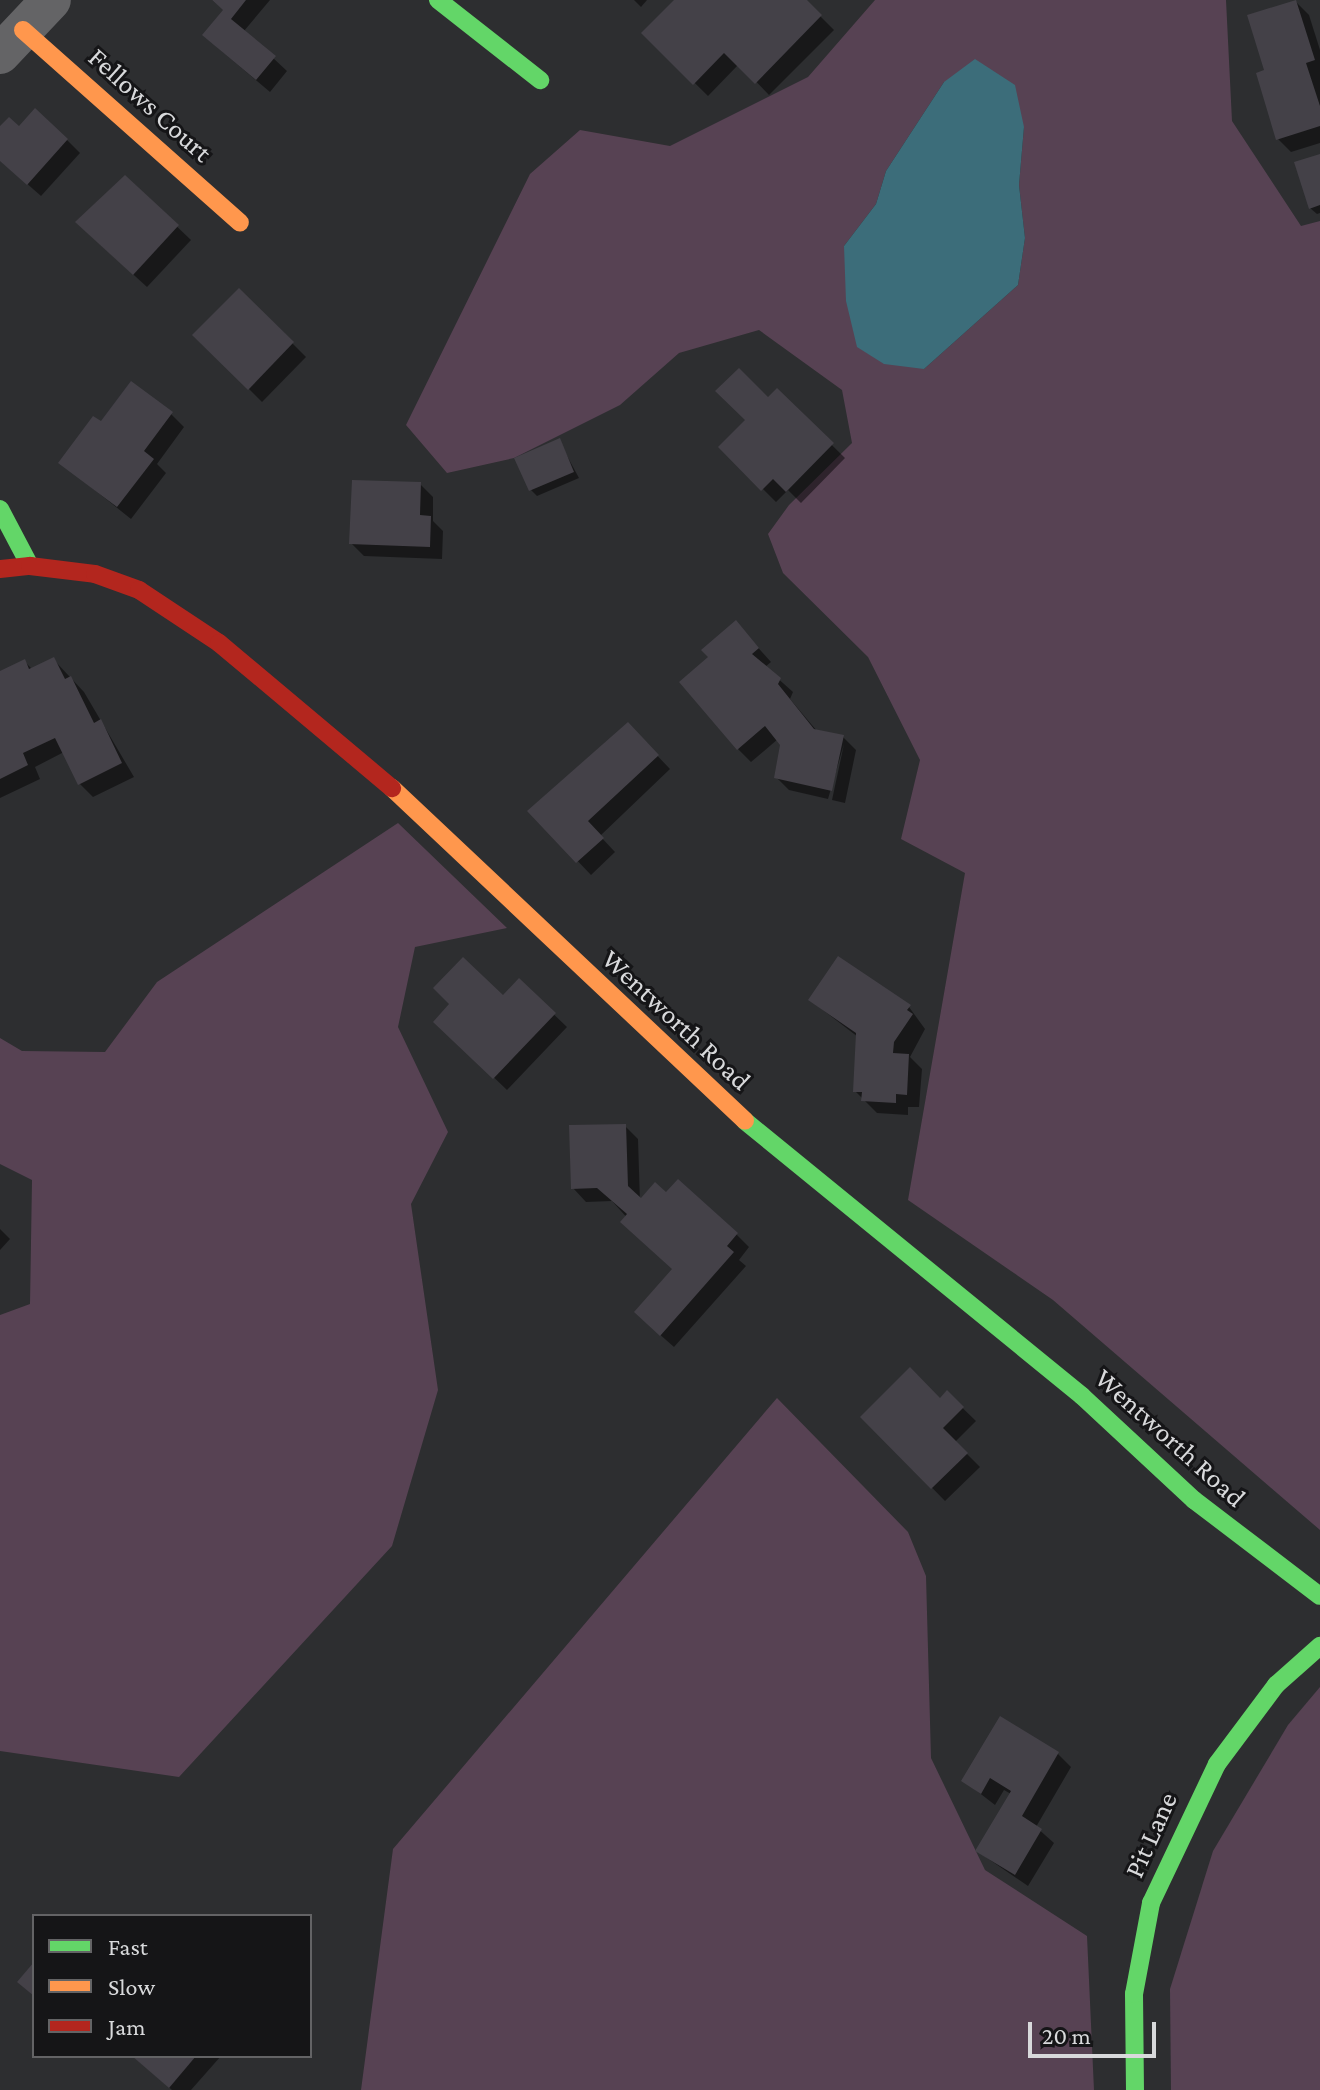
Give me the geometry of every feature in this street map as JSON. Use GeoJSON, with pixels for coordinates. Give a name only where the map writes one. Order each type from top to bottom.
{"type":"FeatureCollection","features":[{"type":"Feature","properties":{"kind":"main road"},"geometry":{"type":"LineString","coordinates":[[438,0],[540,80]]}},
{"type":"Feature","properties":{"kind":"main road","name":"Fellows Court"},"geometry":{"type":"LineString","coordinates":[[11,42],[240,223]]}},
{"type":"Feature","properties":{"kind":"main road"},"geometry":{"type":"LineString","coordinates":[[0,509],[8,516],[30,566]]}},
{"type":"Feature","properties":{"kind":"main road","name":"Wentworth Road"},"geometry":{"type":"LineString","coordinates":[[0,569],[30,566],[95,574],[139,590],[296,703],[735,1113],[1082,1396],[1194,1500],[1320,1596]]}},
{"type":"Feature","properties":{"kind":"main road","name":"Pit Lane"},"geometry":{"type":"LineString","coordinates":[[1135,2090],[1134,1994],[1151,1903],[1217,1764],[1276,1685],[1320,1646]]}},
{"type":"Feature","properties":{"kind":"street"},"geometry":{"type":"LineString","coordinates":[[11,42],[51,0]]}},
{"type":"Feature","properties":{"kind":"shaded area"},"geometry":{"type":"Polygon","coordinates":[[[875,0],[1226,0],[1232,121],[1301,226],[1320,221],[1320,1530],[1053,1300],[908,1200],[965,873],[901,839],[920,760],[868,657],[783,573],[768,534],[789,505],[852,443],[842,390],[759,330],[679,353],[620,405],[514,458],[447,473],[406,425],[530,174],[580,130],[670,146],[808,77],[875,0]],[[944,82],[886,171],[876,204],[844,246],[924,369],[1018,285],[1025,238],[1019,185],[1024,127],[944,82]]]}},
{"type":"Feature","properties":{"kind":"shaded area"},"geometry":{"type":"Polygon","coordinates":[[[398,823],[507,928],[415,947],[398,1027],[448,1132],[411,1204],[438,1390],[392,1546],[179,1777],[0,1751],[0,1315],[30,1304],[32,1180],[0,1164],[0,1038],[22,1051],[105,1052],[157,982],[398,823]]]}},
{"type":"Feature","properties":{"kind":"shaded area"},"geometry":{"type":"Polygon","coordinates":[[[777,1398],[908,1532],[926,1576],[931,1758],[985,1870],[1087,1936],[1094,2090],[361,2090],[393,1849],[777,1398]]]}},
{"type":"Feature","properties":{"kind":"shaded area"},"geometry":{"type":"Polygon","coordinates":[[[1320,1687],[1320,2090],[1171,2090],[1170,1989],[1213,1851],[1288,1725],[1320,1687]]]}},
{"type":"Feature","properties":{"kind":"water"},"geometry":{"type":"Polygon","coordinates":[[[975,59],[1015,85],[1024,127],[1019,185],[1025,238],[1018,285],[924,369],[884,364],[857,347],[846,301],[844,246],[876,204],[886,171],[944,82],[975,59]]]}},
{"type":"Feature","properties":{"kind":"building"},"geometry":{"type":"Polygon","coordinates":[[[212,0],[246,0],[231,19],[276,56],[256,80],[202,35],[223,10],[212,0]]]}},
{"type":"Feature","properties":{"kind":"building"},"geometry":{"type":"Polygon","coordinates":[[[674,0],[807,0],[822,15],[755,84],[724,53],[693,85],[641,33],[674,0]]]}},
{"type":"Feature","properties":{"kind":"building"},"geometry":{"type":"Polygon","coordinates":[[[1296,0],[1315,60],[1306,63],[1320,106],[1320,126],[1276,140],[1256,73],[1264,70],[1247,15],[1296,0]]]}},
{"type":"Feature","properties":{"kind":"building"},"geometry":{"type":"Polygon","coordinates":[[[35,108],[68,139],[27,185],[0,161],[0,126],[9,117],[19,126],[35,108]]]}},
{"type":"Feature","properties":{"kind":"building"},"geometry":{"type":"Polygon","coordinates":[[[1320,154],[1320,205],[1309,209],[1294,162],[1320,154]]]}},
{"type":"Feature","properties":{"kind":"building"},"geometry":{"type":"Polygon","coordinates":[[[125,175],[179,225],[133,275],[75,222],[125,175]]]}},
{"type":"Feature","properties":{"kind":"building"},"geometry":{"type":"Polygon","coordinates":[[[239,288],[294,342],[248,390],[192,335],[239,288]]]}},
{"type":"Feature","properties":{"kind":"building"},"geometry":{"type":"Polygon","coordinates":[[[739,368],[768,397],[777,388],[834,443],[786,492],[773,479],[761,491],[718,447],[745,420],[715,391],[739,368]]]}},
{"type":"Feature","properties":{"kind":"building"},"geometry":{"type":"Polygon","coordinates":[[[131,381],[173,412],[144,451],[154,459],[117,507],[58,463],[93,416],[101,421],[131,381]]]}},
{"type":"Feature","properties":{"kind":"building"},"geometry":{"type":"Polygon","coordinates":[[[560,438],[574,472],[529,491],[514,458],[560,438]]]}},
{"type":"Feature","properties":{"kind":"building"},"geometry":{"type":"Polygon","coordinates":[[[352,480],[421,482],[420,515],[431,516],[430,547],[349,544],[352,480]]]}},
{"type":"Feature","properties":{"kind":"building"},"geometry":{"type":"Polygon","coordinates":[[[736,620],[759,648],[752,654],[781,678],[778,684],[814,729],[844,735],[832,791],[774,778],[780,745],[765,726],[737,750],[679,682],[708,657],[701,650],[736,620]]]}},
{"type":"Feature","properties":{"kind":"building"},"geometry":{"type":"Polygon","coordinates":[[[54,657],[65,679],[71,676],[94,723],[101,719],[122,763],[78,785],[55,738],[23,753],[28,765],[0,779],[0,671],[25,659],[29,669],[54,657]]]}},
{"type":"Feature","properties":{"kind":"building"},"geometry":{"type":"Polygon","coordinates":[[[628,722],[659,755],[588,821],[604,838],[576,863],[527,811],[628,722]]]}},
{"type":"Feature","properties":{"kind":"building"},"geometry":{"type":"Polygon","coordinates":[[[838,956],[911,1005],[907,1010],[913,1014],[894,1042],[893,1053],[909,1054],[907,1095],[896,1094],[896,1103],[861,1101],[862,1092],[853,1092],[856,1033],[808,1000],[838,956]]]}},
{"type":"Feature","properties":{"kind":"building"},"geometry":{"type":"Polygon","coordinates":[[[463,957],[503,995],[519,978],[556,1013],[493,1079],[433,1022],[449,1004],[433,988],[463,957]]]}},
{"type":"Feature","properties":{"kind":"building"},"geometry":{"type":"Polygon","coordinates":[[[626,1124],[628,1186],[641,1198],[655,1182],[666,1192],[678,1179],[738,1233],[727,1246],[734,1252],[660,1336],[634,1312],[672,1269],[620,1222],[627,1214],[597,1188],[571,1189],[569,1125],[626,1124]]]}},
{"type":"Feature","properties":{"kind":"building"},"geometry":{"type":"Polygon","coordinates":[[[910,1367],[940,1398],[947,1390],[964,1407],[943,1428],[968,1453],[931,1489],[860,1417],[910,1367]]]}},
{"type":"Feature","properties":{"kind":"building"},"geometry":{"type":"Polygon","coordinates":[[[1000,1716],[1059,1752],[1022,1816],[1042,1829],[1015,1875],[975,1851],[1011,1791],[990,1778],[981,1794],[961,1781],[1000,1716]]]}},
{"type":"Feature","properties":{"kind":"building"},"geometry":{"type":"Polygon","coordinates":[[[32,1964],[32,1994],[17,1982],[32,1964]]]}},
{"type":"Feature","properties":{"kind":"building"},"geometry":{"type":"Polygon","coordinates":[[[134,2058],[194,2058],[169,2088],[134,2058]]]}},
{"type":"Feature","properties":{"kind":"traffic: fast"},"geometry":{"type":"LineString","coordinates":[[438,0],[540,80]]}},
{"type":"Feature","properties":{"kind":"traffic: fast"},"geometry":{"type":"LineString","coordinates":[[0,509],[30,566]]}},
{"type":"Feature","properties":{"kind":"traffic: fast"},"geometry":{"type":"LineString","coordinates":[[745,1121],[1082,1396],[1194,1500],[1320,1596]]}},
{"type":"Feature","properties":{"kind":"traffic: fast"},"geometry":{"type":"LineString","coordinates":[[1135,2090],[1134,1994],[1151,1903],[1217,1764],[1276,1685],[1320,1646]]}},
{"type":"Feature","properties":{"kind":"traffic: slow"},"geometry":{"type":"LineString","coordinates":[[23,30],[240,223]]}},
{"type":"Feature","properties":{"kind":"traffic: slow"},"geometry":{"type":"LineString","coordinates":[[392,788],[745,1121]]}},
{"type":"Feature","properties":{"kind":"traffic: jam"},"geometry":{"type":"LineString","coordinates":[[0,569],[30,566],[95,574],[139,590],[219,643],[392,788]]}}]}
